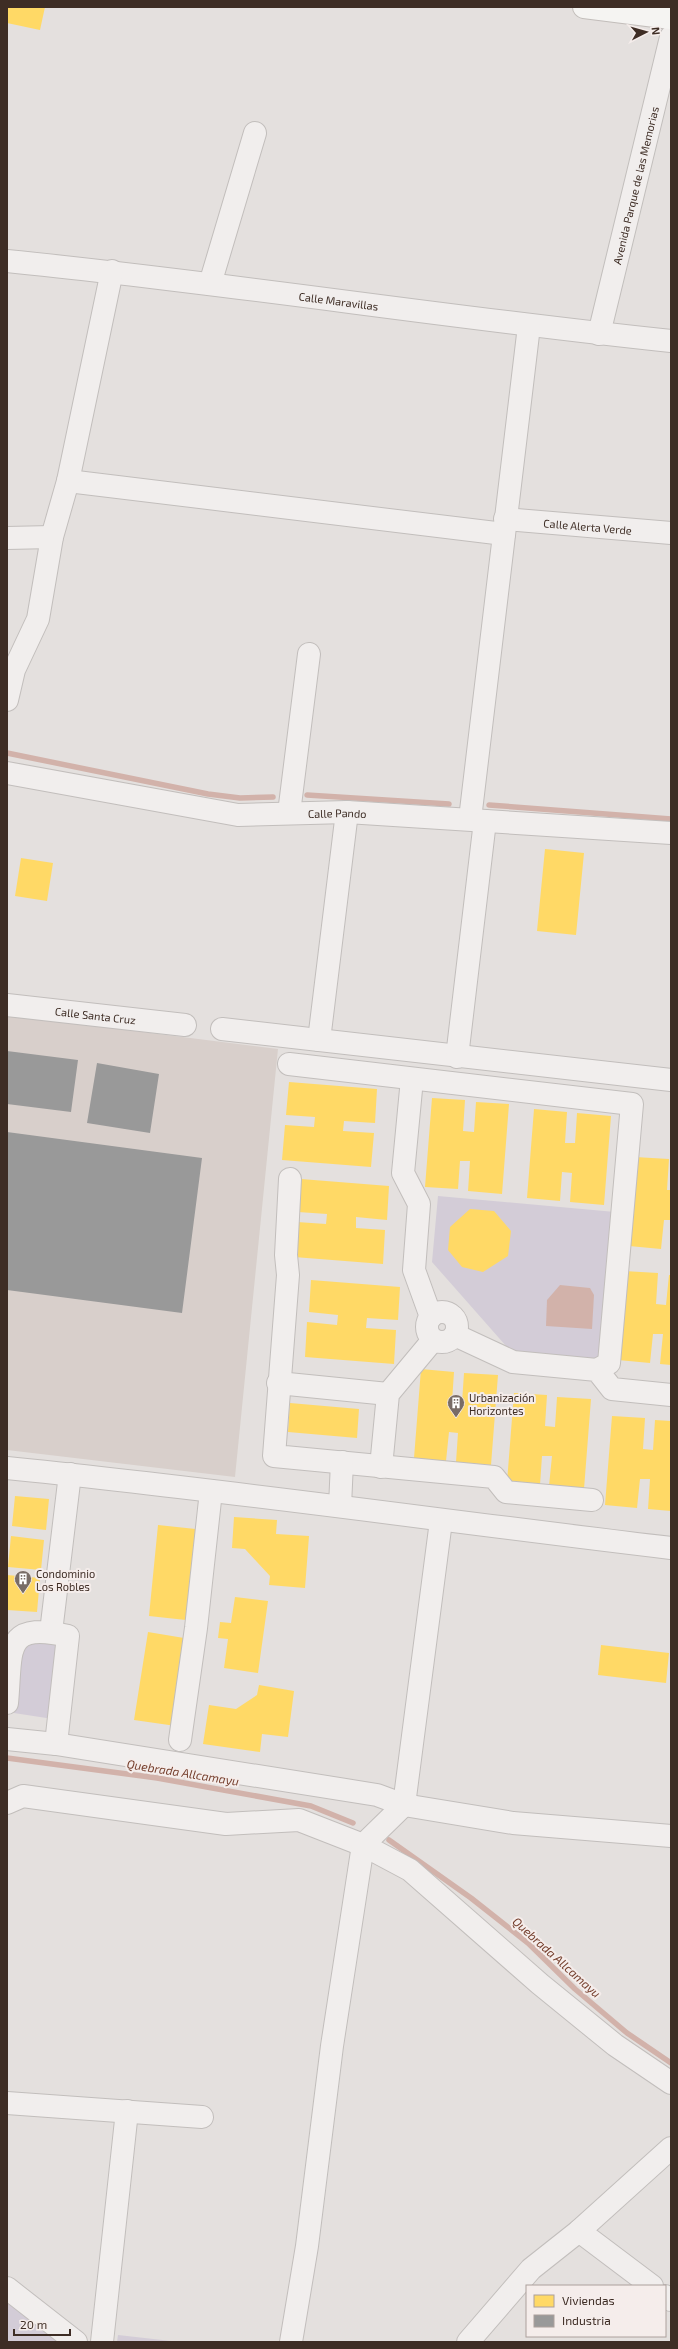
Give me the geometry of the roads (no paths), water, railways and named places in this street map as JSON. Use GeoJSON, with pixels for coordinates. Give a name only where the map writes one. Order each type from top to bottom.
{"type":"FeatureCollection","features":[{"type":"Feature","properties":{"kind":"main road"},"geometry":{"type":"LineString","coordinates":[[584,7],[671,18]]}},
{"type":"Feature","properties":{"kind":"street","name":"Avenida Parque de las Memorias"},"geometry":{"type":"LineString","coordinates":[[599,334],[671,37]]}},
{"type":"Feature","properties":{"kind":"street"},"geometry":{"type":"LineString","coordinates":[[210,284],[255,133]]}},
{"type":"Feature","properties":{"kind":"street","name":"Calle Maravillas"},"geometry":{"type":"LineString","coordinates":[[7,261],[112,271],[529,326],[671,341]]}},
{"type":"Feature","properties":{"kind":"street"},"geometry":{"type":"LineString","coordinates":[[7,700],[14,670],[38,619],[52,537],[68,481],[112,271]]}},
{"type":"Feature","properties":{"kind":"street"},"geometry":{"type":"LineString","coordinates":[[457,1057],[504,526],[529,326]]}},
{"type":"Feature","properties":{"kind":"street","name":"Calle Alerta Verde"},"geometry":{"type":"LineString","coordinates":[[68,481],[504,526],[671,533]]}},
{"type":"Feature","properties":{"kind":"street"},"geometry":{"type":"LineString","coordinates":[[7,538],[52,537]]}},
{"type":"Feature","properties":{"kind":"street"},"geometry":{"type":"LineString","coordinates":[[289,813],[309,654]]}},
{"type":"Feature","properties":{"kind":"street","name":"Calle Pando"},"geometry":{"type":"LineString","coordinates":[[7,773],[238,815],[347,812],[671,833]]}},
{"type":"Feature","properties":{"kind":"street"},"geometry":{"type":"LineString","coordinates":[[320,1040],[347,812]]}},
{"type":"Feature","properties":{"kind":"street","name":"Calle Santa Cruz"},"geometry":{"type":"LineString","coordinates":[[7,1005],[185,1026]]}},
{"type":"Feature","properties":{"kind":"street"},"geometry":{"type":"LineString","coordinates":[[222,1029],[457,1057],[671,1080]]}},
{"type":"Feature","properties":{"kind":"street"},"geometry":{"type":"LineString","coordinates":[[289,1064],[632,1104],[609,1363],[597,1370],[513,1362],[455,1335]]}},
{"type":"Feature","properties":{"kind":"street"},"geometry":{"type":"LineString","coordinates":[[412,1079],[403,1173],[419,1204],[414,1270],[430,1317],[427,1327],[433,1340]]}},
{"type":"Feature","properties":{"kind":"street"},"geometry":{"type":"LineString","coordinates":[[290,1179],[286,1255],[288,1275],[278,1383],[274,1456],[342,1462],[381,1468],[494,1477],[506,1492],[592,1500]]}},
{"type":"Feature","properties":{"kind":"street"},"geometry":{"type":"LineString","coordinates":[[430,1317],[434,1314],[444,1312],[453,1316],[458,1326],[455,1335],[448,1342],[433,1340]]}},
{"type":"Feature","properties":{"kind":"street"},"geometry":{"type":"LineString","coordinates":[[381,1468],[388,1394],[433,1340]]}},
{"type":"Feature","properties":{"kind":"street"},"geometry":{"type":"LineString","coordinates":[[597,1370],[612,1390],[671,1395]]}},
{"type":"Feature","properties":{"kind":"street"},"geometry":{"type":"LineString","coordinates":[[278,1383],[388,1394]]}},
{"type":"Feature","properties":{"kind":"street"},"geometry":{"type":"LineString","coordinates":[[340,1506],[342,1462]]}},
{"type":"Feature","properties":{"kind":"street"},"geometry":{"type":"LineString","coordinates":[[7,1468],[340,1506],[441,1521],[671,1548]]}},
{"type":"Feature","properties":{"kind":"street"},"geometry":{"type":"LineString","coordinates":[[51,1632],[70,1474]]}},
{"type":"Feature","properties":{"kind":"street"},"geometry":{"type":"LineString","coordinates":[[180,1740],[196,1628],[211,1491]]}},
{"type":"Feature","properties":{"kind":"street"},"geometry":{"type":"LineString","coordinates":[[291,2342],[307,2246],[332,2046],[363,1845],[404,1805],[441,1521]]}},
{"type":"Feature","properties":{"kind":"street"},"geometry":{"type":"LineString","coordinates":[[7,1703],[12,1648],[18,1639],[28,1633],[51,1632],[68,1636],[56,1744]]}},
{"type":"Feature","properties":{"kind":"street"},"geometry":{"type":"LineString","coordinates":[[7,1739],[56,1744],[376,1795],[404,1805],[513,1823],[671,1836]]}},
{"type":"Feature","properties":{"kind":"street"},"geometry":{"type":"LineString","coordinates":[[7,1803],[23,1796],[226,1824],[299,1820],[363,1845],[410,1870],[540,1984],[615,2045],[671,2083]]}},
{"type":"Feature","properties":{"kind":"street"},"geometry":{"type":"LineString","coordinates":[[7,2103],[127,2110],[202,2117]]}},
{"type":"Feature","properties":{"kind":"street"},"geometry":{"type":"LineString","coordinates":[[102,2342],[127,2110]]}},
{"type":"Feature","properties":{"kind":"street"},"geometry":{"type":"LineString","coordinates":[[474,2340],[532,2268],[579,2231],[671,2148]]}},
{"type":"Feature","properties":{"kind":"street"},"geometry":{"type":"LineString","coordinates":[[579,2231],[651,2285]]}},
{"type":"Feature","properties":{"kind":"street"},"geometry":{"type":"LineString","coordinates":[[7,2288],[76,2342]]}},
{"type":"Feature","properties":{"kind":"waterway"},"geometry":{"type":"LineString","coordinates":[[7,753],[208,794],[240,798],[273,797]]}},
{"type":"Feature","properties":{"kind":"waterway"},"geometry":{"type":"LineString","coordinates":[[307,795],[449,804]]}},
{"type":"Feature","properties":{"kind":"waterway"},"geometry":{"type":"LineString","coordinates":[[489,805],[671,819]]}},
{"type":"Feature","properties":{"kind":"waterway","name":"Quebrada Allcamayu"},"geometry":{"type":"LineString","coordinates":[[7,1758],[157,1778],[311,1806],[353,1823]]}},
{"type":"Feature","properties":{"kind":"waterway","name":"Quebrada Allcamayu"},"geometry":{"type":"LineString","coordinates":[[389,1840],[471,1898],[528,1943],[575,1989],[627,2033],[671,2063]]}},
{"type":"Feature","properties":{"kind":"place","name":"Urbanización Horizontes"},"geometry":{"type":"Point","coordinates":[456,1418]}},
{"type":"Feature","properties":{"kind":"place","name":"Condominio Los Robles"},"geometry":{"type":"Point","coordinates":[23,1594]}}]}
